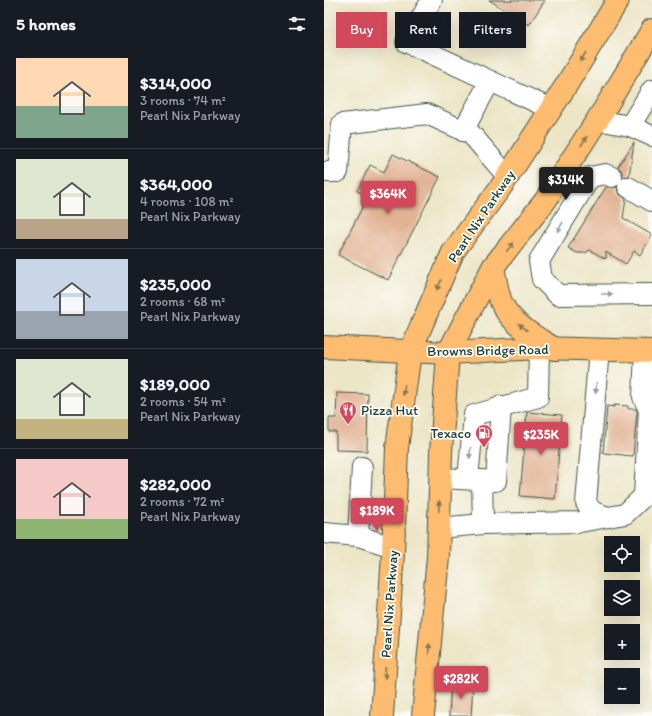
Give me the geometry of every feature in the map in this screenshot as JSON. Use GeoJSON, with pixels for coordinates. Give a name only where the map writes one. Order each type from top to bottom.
{"type":"FeatureCollection","features":[{"type":"Feature","properties":{"kind":"main road","name":"Pearl Nix Parkway"},"geometry":{"type":"LineString","coordinates":[[382,716],[393,547],[397,448],[410,352],[453,252],[508,177],[618,0]]}},
{"type":"Feature","properties":{"kind":"main road"},"geometry":{"type":"LineString","coordinates":[[422,716],[438,557],[440,478],[448,353],[493,267],[545,201],[598,120],[652,30]]}},
{"type":"Feature","properties":{"kind":"main road"},"geometry":{"type":"LineString","coordinates":[[493,267],[502,305],[510,317],[547,348]]}},
{"type":"Feature","properties":{"kind":"main road","name":"Browns Bridge Road"},"geometry":{"type":"LineString","coordinates":[[324,347],[448,353],[547,348],[649,351]]}},
{"type":"Feature","properties":{"kind":"lane"},"geometry":{"type":"LineString","coordinates":[[432,0],[406,42],[551,109]]}},
{"type":"Feature","properties":{"kind":"lane"},"geometry":{"type":"LineString","coordinates":[[463,131],[490,81]]}},
{"type":"Feature","properties":{"kind":"lane"},"geometry":{"type":"LineString","coordinates":[[630,126],[652,90]]}},
{"type":"Feature","properties":{"kind":"lane"},"geometry":{"type":"LineString","coordinates":[[324,172],[338,172],[342,124],[427,114],[471,134],[508,177]]}},
{"type":"Feature","properties":{"kind":"lane"},"geometry":{"type":"LineString","coordinates":[[598,120],[630,126],[652,136]]}},
{"type":"Feature","properties":{"kind":"lane"},"geometry":{"type":"LineString","coordinates":[[652,201],[605,174],[590,177],[539,261],[542,279],[558,295],[652,294]]}},
{"type":"Feature","properties":{"kind":"lane"},"geometry":{"type":"LineString","coordinates":[[545,201],[571,208]]}},
{"type":"Feature","properties":{"kind":"lane"},"geometry":{"type":"LineString","coordinates":[[483,524],[482,480],[474,415],[538,396],[547,348]]}},
{"type":"Feature","properties":{"kind":"lane"},"geometry":{"type":"LineString","coordinates":[[599,349],[586,503],[593,512],[608,517]]}},
{"type":"Feature","properties":{"kind":"lane"},"geometry":{"type":"LineString","coordinates":[[439,528],[483,524],[580,522],[625,514],[644,496],[649,410],[643,397],[649,351]]}},
{"type":"Feature","properties":{"kind":"lane"},"geometry":{"type":"LineString","coordinates":[[482,480],[501,406]]}},
{"type":"Feature","properties":{"kind":"lane"},"geometry":{"type":"LineString","coordinates":[[358,536],[362,467]]}},
{"type":"Feature","properties":{"kind":"lane"},"geometry":{"type":"LineString","coordinates":[[440,478],[482,480]]}},
{"type":"Feature","properties":{"kind":"lane"},"geometry":{"type":"LineString","coordinates":[[324,532],[358,536],[393,547]]}},
{"type":"Feature","properties":{"kind":"building"},"geometry":{"type":"Polygon","coordinates":[[[489,0],[545,0],[529,25],[526,23],[526,12],[508,12],[489,0]]]}},
{"type":"Feature","properties":{"kind":"building"},"geometry":{"type":"Polygon","coordinates":[[[634,142],[629,176],[623,177],[621,170],[618,167],[634,142]]]}},
{"type":"Feature","properties":{"kind":"building"},"geometry":{"type":"Polygon","coordinates":[[[393,154],[440,177],[388,280],[338,255],[368,196],[357,191],[370,165],[384,172],[393,154]]]}},
{"type":"Feature","properties":{"kind":"building"},"geometry":{"type":"Polygon","coordinates":[[[606,187],[617,187],[618,193],[626,199],[623,218],[652,235],[640,255],[634,251],[626,264],[606,252],[606,259],[590,250],[585,253],[577,253],[568,248],[606,187]]]}},
{"type":"Feature","properties":{"kind":"building","name":"Pizza Hut"},"geometry":{"type":"Polygon","coordinates":[[[337,393],[368,394],[367,451],[336,450],[336,432],[329,432],[329,418],[336,418],[337,393]]]}},
{"type":"Feature","properties":{"kind":"building"},"geometry":{"type":"Polygon","coordinates":[[[614,405],[628,406],[628,409],[636,409],[637,411],[633,456],[603,453],[607,406],[614,407],[614,405]]]}},
{"type":"Feature","properties":{"kind":"building"},"geometry":{"type":"Polygon","coordinates":[[[527,412],[562,415],[555,499],[520,496],[527,412]]]}},
{"type":"Feature","properties":{"kind":"building"},"geometry":{"type":"Polygon","coordinates":[[[451,684],[473,685],[471,716],[449,716],[451,684]]]}},
{"type":"Feature","properties":{"kind":"place","name":"Pizza Hut"},"geometry":{"type":"Point","coordinates":[348,425]}},
{"type":"Feature","properties":{"kind":"place","name":"Texaco"},"geometry":{"type":"Point","coordinates":[484,448]}}]}
